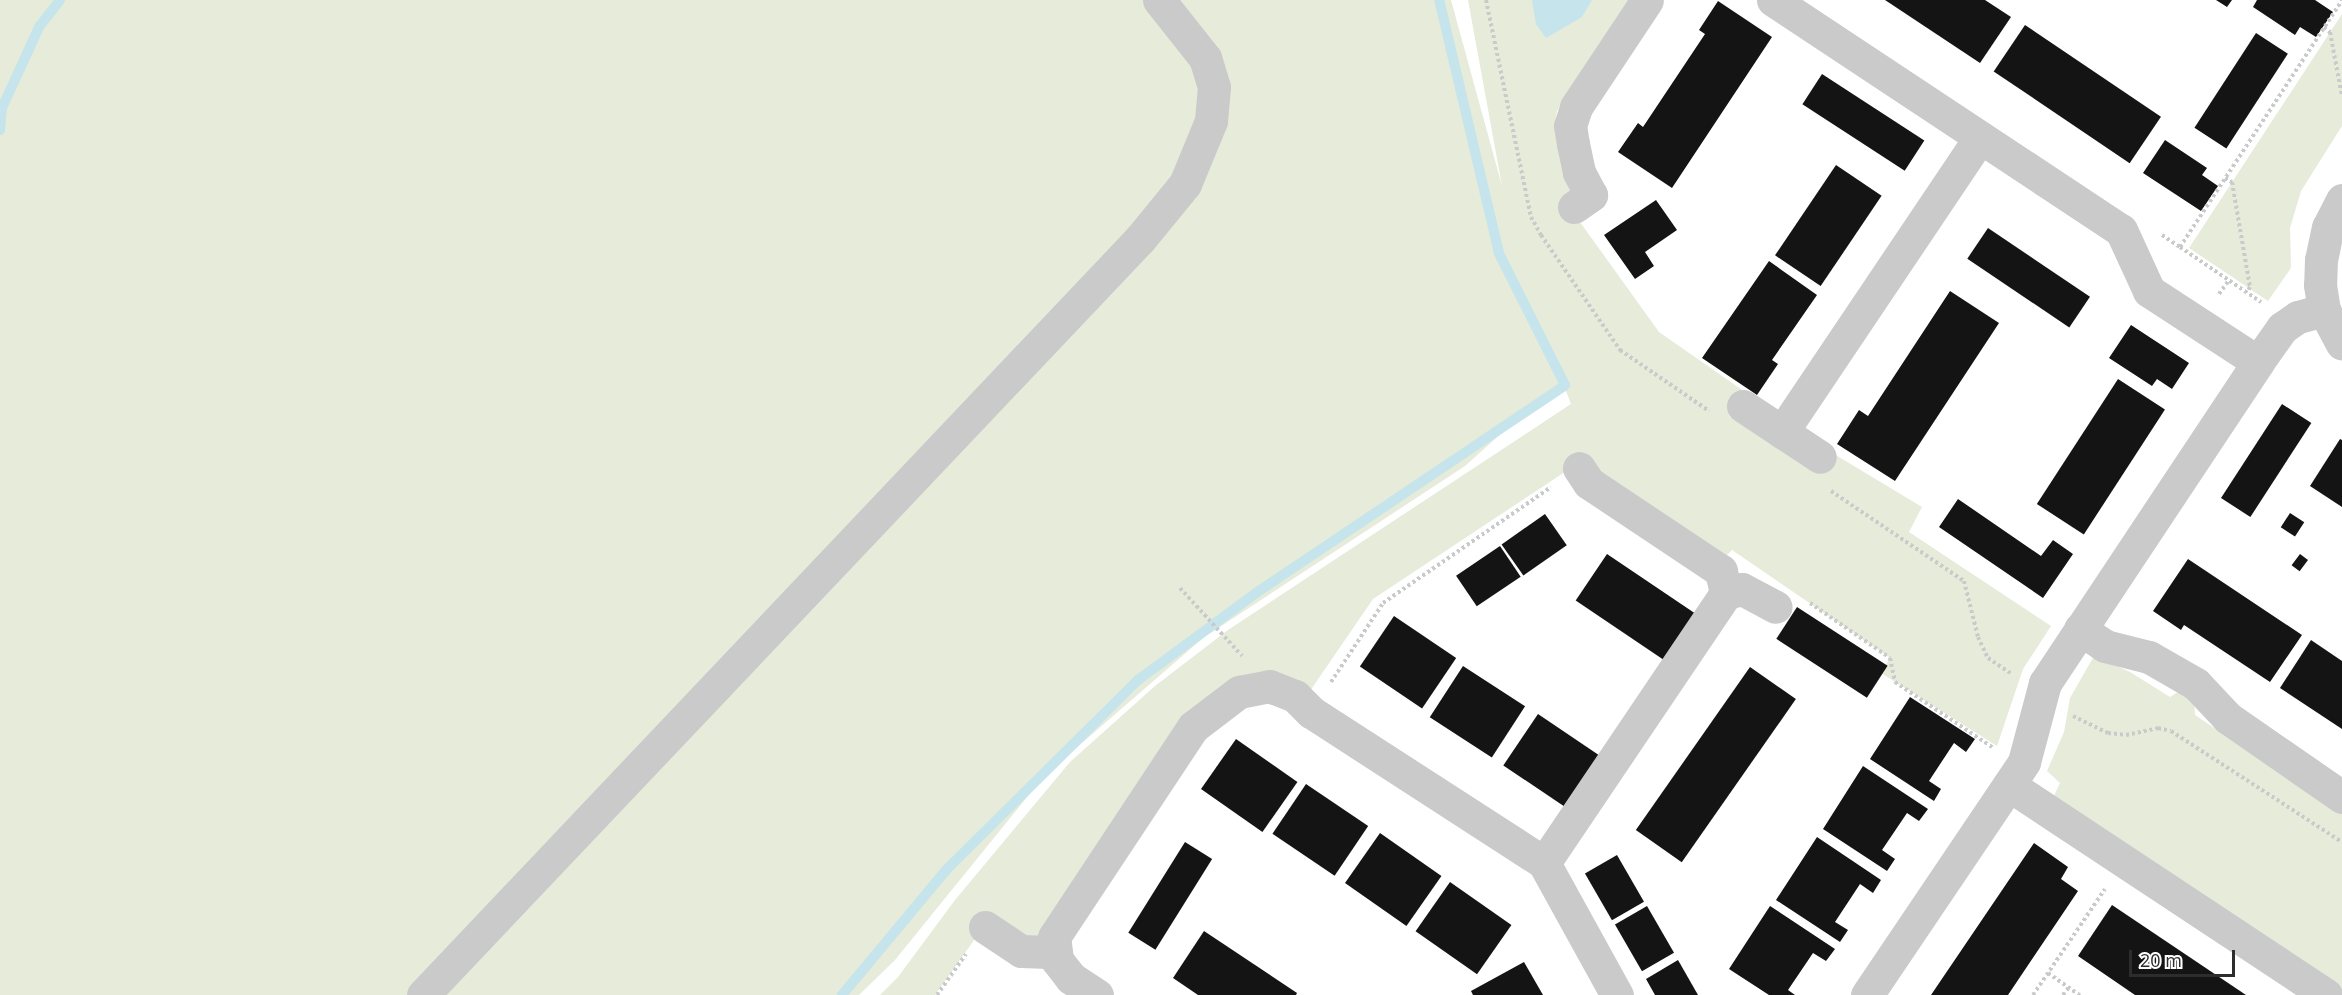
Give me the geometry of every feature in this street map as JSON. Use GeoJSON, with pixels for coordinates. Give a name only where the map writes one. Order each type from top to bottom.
{"type":"FeatureCollection","features":[{"type":"Feature","properties":{"kind":"street"},"geometry":{"type":"LineString","coordinates":[[423,995],[1140,239],[1185,184],[1211,121],[1214,87],[1205,58],[1159,0]]}},
{"type":"Feature","properties":{"kind":"street"},"geometry":{"type":"LineString","coordinates":[[1574,207],[1591,195],[1580,172],[1573,144],[1570,126],[1576,106],[1647,0]]}},
{"type":"Feature","properties":{"kind":"street"},"geometry":{"type":"LineString","coordinates":[[1773,0],[2121,230],[2132,246],[2149,291],[2258,362]]}},
{"type":"Feature","properties":{"kind":"street"},"geometry":{"type":"LineString","coordinates":[[1782,432],[1980,137]]}},
{"type":"Feature","properties":{"kind":"street"},"geometry":{"type":"LineString","coordinates":[[2311,313],[2328,227],[2342,200]]}},
{"type":"Feature","properties":{"kind":"street"},"geometry":{"type":"LineString","coordinates":[[2311,313],[2342,344]]}},
{"type":"Feature","properties":{"kind":"street"},"geometry":{"type":"LineString","coordinates":[[1867,995],[2024,762],[2045,683],[2080,629],[2282,328],[2311,313]]}},
{"type":"Feature","properties":{"kind":"street"},"geometry":{"type":"LineString","coordinates":[[1743,406],[1820,457]]}},
{"type":"Feature","properties":{"kind":"street"},"geometry":{"type":"LineString","coordinates":[[1579,468],[1589,483],[1721,571],[1726,593]]}},
{"type":"Feature","properties":{"kind":"street"},"geometry":{"type":"LineString","coordinates":[[1544,863],[1726,593],[1742,589],[1776,607]]}},
{"type":"Feature","properties":{"kind":"street"},"geometry":{"type":"LineString","coordinates":[[2080,629],[2105,646],[2149,657],[2196,684],[2229,718],[2342,796]]}},
{"type":"Feature","properties":{"kind":"street"},"geometry":{"type":"LineString","coordinates":[[1097,995],[1071,978],[1057,960],[1054,937],[1193,727],[1239,692],[1269,686],[1295,696],[1311,712],[1544,863],[1617,995]]}},
{"type":"Feature","properties":{"kind":"street"},"geometry":{"type":"LineString","coordinates":[[2009,785],[2326,995]]}},
{"type":"Feature","properties":{"kind":"street"},"geometry":{"type":"LineString","coordinates":[[985,927],[1021,951],[1056,952]]}},
{"type":"Feature","properties":{"kind":"path"},"geometry":{"type":"LineString","coordinates":[[2180,247],[2342,0]]}},
{"type":"Feature","properties":{"kind":"path"},"geometry":{"type":"LineString","coordinates":[[2324,27],[2330,32],[2342,96]]}},
{"type":"Feature","properties":{"kind":"path"},"geometry":{"type":"LineString","coordinates":[[2225,178],[2232,182],[2250,287],[2247,292]]}},
{"type":"Feature","properties":{"kind":"path"},"geometry":{"type":"LineString","coordinates":[[2132,246],[2161,234],[2267,306],[2287,296],[2311,313]]}},
{"type":"Feature","properties":{"kind":"path"},"geometry":{"type":"LineString","coordinates":[[1311,712],[1383,603],[1579,468]]}},
{"type":"Feature","properties":{"kind":"path"},"geometry":{"type":"LineString","coordinates":[[1180,588],[1253,668],[1258,688]]}},
{"type":"Feature","properties":{"kind":"path"},"geometry":{"type":"LineString","coordinates":[[1776,607],[1789,588],[1890,658],[1895,682],[1997,750]]}},
{"type":"Feature","properties":{"kind":"path"},"geometry":{"type":"LineString","coordinates":[[2033,995],[2124,861]]}},
{"type":"Feature","properties":{"kind":"path"},"geometry":{"type":"LineString","coordinates":[[938,995],[985,927]]}},
{"type":"Feature","properties":{"kind":"path"},"geometry":{"type":"LineString","coordinates":[[2048,973],[2080,995]]}},
{"type":"Feature","properties":{"kind":"path"},"geometry":{"type":"LineString","coordinates":[[2063,995],[2069,987]]}},
{"type":"Feature","properties":{"kind":"green space"},"geometry":{"type":"Polygon","coordinates":[[[0,0],[1451,0],[1502,186],[1468,0],[1631,0],[1557,111],[1554,129],[1573,196],[1567,204],[1659,332],[1745,392],[1729,416],[1809,468],[1824,448],[1922,507],[1909,532],[2051,626],[2023,669],[1997,746],[1881,673],[1890,658],[1732,550],[1722,560],[1601,476],[1586,458],[1373,599],[1310,691],[1241,676],[1031,946],[989,919],[935,995],[880,995],[898,977],[955,900],[1070,762],[1155,686],[1228,630],[1571,404],[1564,386],[1534,404],[1465,466],[1203,638],[1045,775],[895,960],[859,995],[0,995],[0,0]]]}},
{"type":"Feature","properties":{"kind":"green space"},"geometry":{"type":"Polygon","coordinates":[[[2342,14],[2342,126],[2301,191],[2290,228],[2291,268],[2268,301],[2189,248],[2342,14]]]}},
{"type":"Feature","properties":{"kind":"green space"},"geometry":{"type":"Polygon","coordinates":[[[2094,656],[2130,672],[2170,697],[2184,688],[2194,697],[2195,715],[2342,814],[2342,993],[2053,798],[2060,783],[2047,771],[2064,732],[2070,698],[2094,656]]]}},
{"type":"Feature","properties":{"kind":"water"},"geometry":{"type":"Polygon","coordinates":[[[1532,0],[1592,0],[1582,17],[1546,38],[1536,24],[1532,0]]]}},
{"type":"Feature","properties":{"kind":"building"},"geometry":{"type":"Polygon","coordinates":[[[1885,0],[1985,0],[2011,17],[1980,63],[1885,0]]]}},
{"type":"Feature","properties":{"kind":"building"},"geometry":{"type":"Polygon","coordinates":[[[2216,0],[2232,0],[2227,7],[2216,0]]]}},
{"type":"Feature","properties":{"kind":"building"},"geometry":{"type":"Polygon","coordinates":[[[2257,0],[2315,0],[2333,12],[2316,37],[2300,27],[2295,35],[2253,7],[2257,0]]]}},
{"type":"Feature","properties":{"kind":"building"},"geometry":{"type":"Polygon","coordinates":[[[1718,1],[1772,37],[1672,188],[1618,152],[1638,123],[1643,127],[1705,34],[1699,30],[1718,1]]]}},
{"type":"Feature","properties":{"kind":"building"},"geometry":{"type":"Polygon","coordinates":[[[2025,25],[2161,117],[2130,163],[1994,71],[2025,25]]]}},
{"type":"Feature","properties":{"kind":"building"},"geometry":{"type":"Polygon","coordinates":[[[2256,33],[2288,54],[2226,148],[2194,128],[2256,33]]]}},
{"type":"Feature","properties":{"kind":"building"},"geometry":{"type":"Polygon","coordinates":[[[1822,74],[1924,140],[1905,171],[1802,104],[1822,74]]]}},
{"type":"Feature","properties":{"kind":"building"},"geometry":{"type":"Polygon","coordinates":[[[2165,140],[2207,168],[2202,175],[2218,186],[2201,211],[2143,173],[2165,140]]]}},
{"type":"Feature","properties":{"kind":"building"},"geometry":{"type":"Polygon","coordinates":[[[1836,165],[1882,196],[1821,286],[1775,255],[1836,165]]]}},
{"type":"Feature","properties":{"kind":"building"},"geometry":{"type":"Polygon","coordinates":[[[1656,200],[1677,230],[1645,252],[1654,266],[1635,279],[1604,235],[1656,200]]]}},
{"type":"Feature","properties":{"kind":"building"},"geometry":{"type":"Polygon","coordinates":[[[1988,228],[2090,297],[2069,327],[1967,259],[1988,228]]]}},
{"type":"Feature","properties":{"kind":"building"},"geometry":{"type":"Polygon","coordinates":[[[1769,261],[1817,295],[1772,360],[1778,364],[1757,395],[1702,358],[1769,261]]]}},
{"type":"Feature","properties":{"kind":"building"},"geometry":{"type":"Polygon","coordinates":[[[1950,291],[1999,323],[1895,481],[1837,444],[1859,410],[1868,416],[1950,291]]]}},
{"type":"Feature","properties":{"kind":"building"},"geometry":{"type":"Polygon","coordinates":[[[2131,325],[2189,363],[2172,389],[2157,379],[2152,386],[2109,358],[2131,325]]]}},
{"type":"Feature","properties":{"kind":"building"},"geometry":{"type":"Polygon","coordinates":[[[2118,379],[2165,409],[2084,534],[2037,504],[2118,379]]]}},
{"type":"Feature","properties":{"kind":"building"},"geometry":{"type":"Polygon","coordinates":[[[2282,404],[2311,423],[2250,517],[2221,498],[2282,404]]]}},
{"type":"Feature","properties":{"kind":"building"},"geometry":{"type":"Polygon","coordinates":[[[2340,439],[2342,440],[2342,507],[2310,486],[2340,439]]]}},
{"type":"Feature","properties":{"kind":"building"},"geometry":{"type":"Polygon","coordinates":[[[1958,499],[2041,556],[2053,540],[2073,554],[2043,598],[1939,527],[1958,499]]]}},
{"type":"Feature","properties":{"kind":"building"},"geometry":{"type":"Polygon","coordinates":[[[2290,513],[2304,522],[2295,537],[2281,527],[2290,513]]]}},
{"type":"Feature","properties":{"kind":"building"},"geometry":{"type":"Polygon","coordinates":[[[1545,514],[1567,545],[1523,576],[1502,544],[1545,514]]]}},
{"type":"Feature","properties":{"kind":"building"},"geometry":{"type":"Polygon","coordinates":[[[1500,546],[1521,577],[1477,606],[1456,576],[1500,546]]]}},
{"type":"Feature","properties":{"kind":"building"},"geometry":{"type":"Polygon","coordinates":[[[1607,554],[1698,616],[1667,662],[1576,600],[1607,554]]]}},
{"type":"Feature","properties":{"kind":"building"},"geometry":{"type":"Polygon","coordinates":[[[2300,554],[2308,560],[2300,571],[2292,565],[2300,554]]]}},
{"type":"Feature","properties":{"kind":"building"},"geometry":{"type":"Polygon","coordinates":[[[2188,559],[2302,635],[2270,682],[2184,625],[2181,630],[2153,611],[2188,559]]]}},
{"type":"Feature","properties":{"kind":"building"},"geometry":{"type":"Polygon","coordinates":[[[1797,607],[1888,666],[1867,698],[1776,639],[1797,607]]]}},
{"type":"Feature","properties":{"kind":"building"},"geometry":{"type":"Polygon","coordinates":[[[1394,616],[1456,658],[1422,709],[1360,667],[1394,616]]]}},
{"type":"Feature","properties":{"kind":"building"},"geometry":{"type":"Polygon","coordinates":[[[2311,640],[2342,661],[2342,729],[2280,688],[2311,640]]]}},
{"type":"Feature","properties":{"kind":"building"},"geometry":{"type":"Polygon","coordinates":[[[1463,666],[1525,706],[1492,757],[1430,717],[1463,666]]]}},
{"type":"Feature","properties":{"kind":"building"},"geometry":{"type":"Polygon","coordinates":[[[1750,667],[1796,699],[1682,862],[1636,830],[1750,667]]]}},
{"type":"Feature","properties":{"kind":"building"},"geometry":{"type":"Polygon","coordinates":[[[1910,697],[1975,739],[1966,752],[1954,743],[1929,781],[1941,789],[1934,801],[1870,759],[1910,697]]]}},
{"type":"Feature","properties":{"kind":"building"},"geometry":{"type":"Polygon","coordinates":[[[1538,714],[1600,756],[1566,807],[1503,765],[1538,714]]]}},
{"type":"Feature","properties":{"kind":"building"},"geometry":{"type":"Polygon","coordinates":[[[1236,739],[1297,782],[1262,832],[1201,789],[1236,739]]]}},
{"type":"Feature","properties":{"kind":"building"},"geometry":{"type":"Polygon","coordinates":[[[1863,766],[1928,809],[1919,821],[1907,813],[1882,850],[1895,859],[1887,871],[1823,829],[1863,766]]]}},
{"type":"Feature","properties":{"kind":"building"},"geometry":{"type":"Polygon","coordinates":[[[1306,784],[1368,826],[1335,876],[1272,834],[1306,784]]]}},
{"type":"Feature","properties":{"kind":"building"},"geometry":{"type":"Polygon","coordinates":[[[1380,833],[1441,876],[1406,926],[1345,883],[1380,833]]]}},
{"type":"Feature","properties":{"kind":"building"},"geometry":{"type":"Polygon","coordinates":[[[1817,837],[1881,880],[1873,893],[1860,884],[1835,922],[1848,930],[1840,942],[1776,900],[1817,837]]]}},
{"type":"Feature","properties":{"kind":"building"},"geometry":{"type":"Polygon","coordinates":[[[1185,842],[1212,859],[1155,950],[1128,933],[1185,842]]]}},
{"type":"Feature","properties":{"kind":"building"},"geometry":{"type":"Polygon","coordinates":[[[2034,843],[2068,867],[2061,879],[2078,891],[2008,995],[1931,995],[2034,843]]]}},
{"type":"Feature","properties":{"kind":"building"},"geometry":{"type":"Polygon","coordinates":[[[1617,855],[1644,902],[1612,920],[1585,873],[1617,855]]]}},
{"type":"Feature","properties":{"kind":"building"},"geometry":{"type":"Polygon","coordinates":[[[1450,882],[1511,925],[1477,974],[1416,931],[1450,882]]]}},
{"type":"Feature","properties":{"kind":"building"},"geometry":{"type":"Polygon","coordinates":[[[2112,905],[2246,995],[2135,995],[2078,956],[2112,905]]]}},
{"type":"Feature","properties":{"kind":"building"},"geometry":{"type":"Polygon","coordinates":[[[1647,906],[1674,953],[1642,971],[1615,925],[1647,906]]]}},
{"type":"Feature","properties":{"kind":"building"},"geometry":{"type":"Polygon","coordinates":[[[1770,906],[1835,949],[1826,961],[1813,953],[1788,990],[1795,995],[1769,995],[1729,969],[1770,906]]]}},
{"type":"Feature","properties":{"kind":"building"},"geometry":{"type":"Polygon","coordinates":[[[1204,931],[1297,993],[1296,995],[1198,995],[1173,978],[1204,931]]]}},
{"type":"Feature","properties":{"kind":"building"},"geometry":{"type":"Polygon","coordinates":[[[1678,960],[1698,995],[1655,995],[1646,979],[1678,960]]]}},
{"type":"Feature","properties":{"kind":"building"},"geometry":{"type":"Polygon","coordinates":[[[1524,962],[1543,995],[1473,995],[1471,991],[1524,962]]]}},
{"type":"Feature","properties":{"kind":"waterway"},"geometry":{"type":"LineString","coordinates":[[0,130],[2,108],[39,27],[60,0]]}},
{"type":"Feature","properties":{"kind":"waterway"},"geometry":{"type":"LineString","coordinates":[[842,995],[947,869],[1138,680],[1256,593],[1565,385],[1499,253],[1439,0]]}}]}
